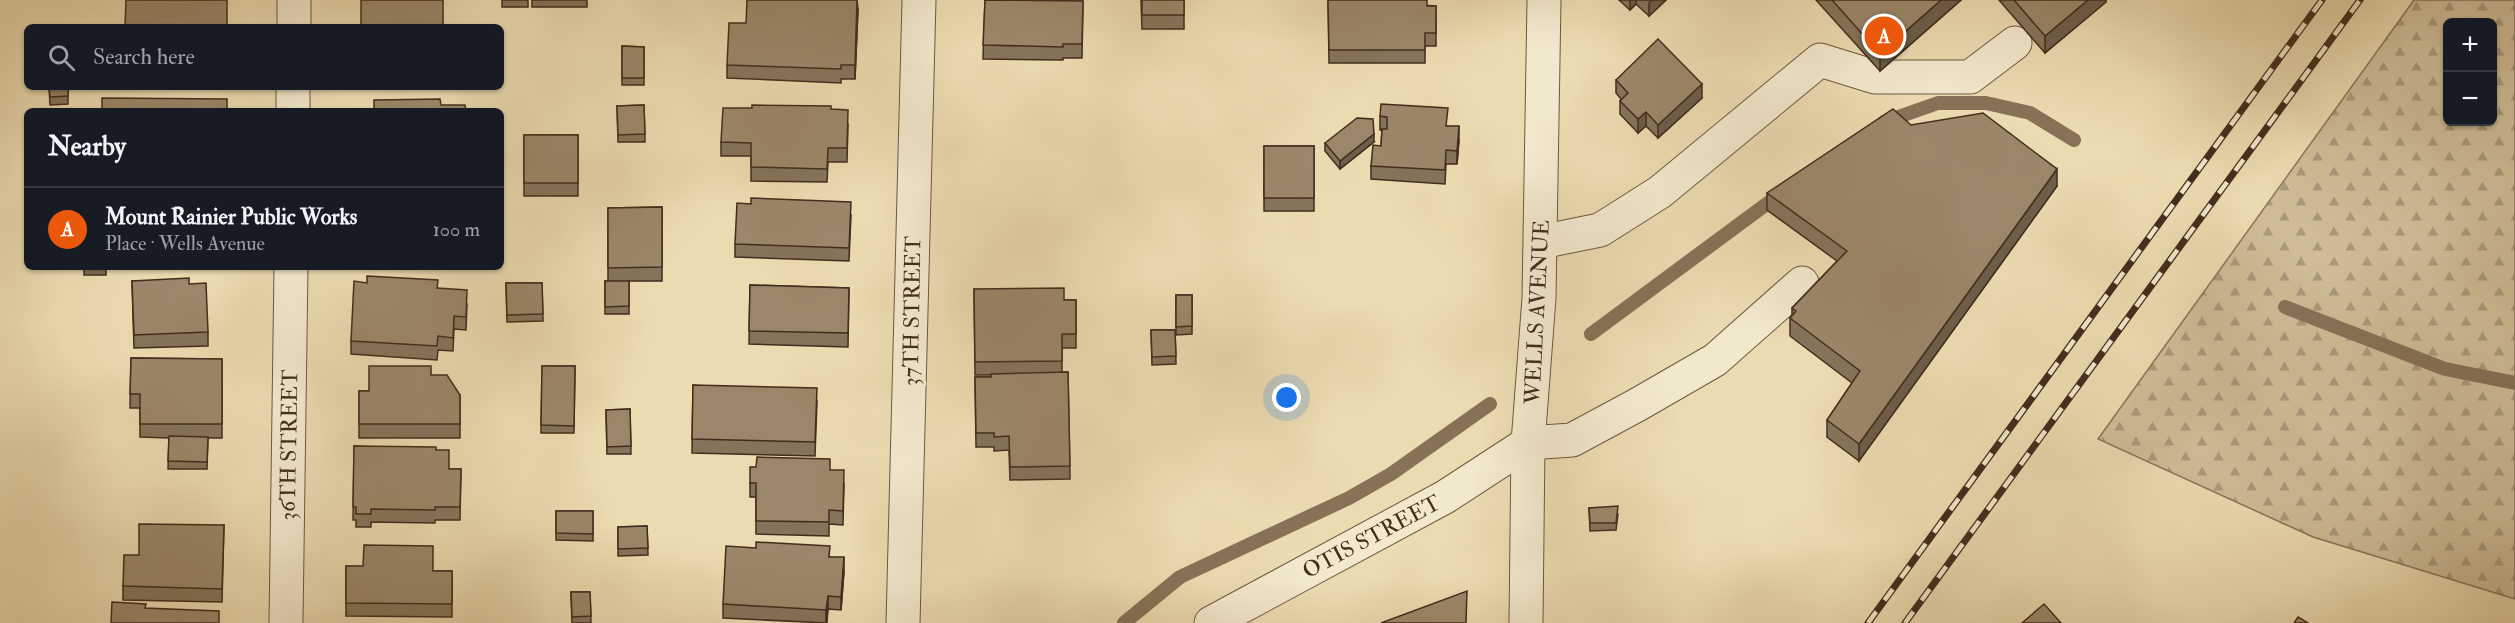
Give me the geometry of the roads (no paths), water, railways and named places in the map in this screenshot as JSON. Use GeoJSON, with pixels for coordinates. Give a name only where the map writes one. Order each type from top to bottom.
{"type":"FeatureCollection","features":[{"type":"Feature","properties":{"kind":"street"},"geometry":{"type":"LineString","coordinates":[[294,0],[294,24]]}},
{"type":"Feature","properties":{"kind":"street","name":"37TH STREET"},"geometry":{"type":"LineString","coordinates":[[903,623],[919,0]]}},
{"type":"Feature","properties":{"kind":"street","name":"WELLS AVENUE"},"geometry":{"type":"LineString","coordinates":[[1526,623],[1528,444],[1539,298],[1544,0]]}},
{"type":"Feature","properties":{"kind":"street"},"geometry":{"type":"LineString","coordinates":[[1540,242],[1600,230],[1660,192],[1820,60],[1875,78],[1970,77],[2015,43]]}},
{"type":"Feature","properties":{"kind":"street"},"geometry":{"type":"LineString","coordinates":[[293,90],[293,108]]}},
{"type":"Feature","properties":{"kind":"street","name":"36TH STREET"},"geometry":{"type":"LineString","coordinates":[[286,623],[291,270]]}},
{"type":"Feature","properties":{"kind":"street"},"geometry":{"type":"LineString","coordinates":[[1528,444],[1572,440],[1715,360],[1802,283]]}},
{"type":"Feature","properties":{"kind":"street","name":"OTIS STREET"},"geometry":{"type":"LineString","coordinates":[[1211,623],[1445,497],[1528,444]]}},
{"type":"Feature","properties":{"kind":"waterway"},"geometry":{"type":"LineString","coordinates":[[1884,122],[1938,103],[1986,103],[2030,113],[2074,140]]}},
{"type":"Feature","properties":{"kind":"waterway"},"geometry":{"type":"LineString","coordinates":[[1591,334],[1780,194]]}},
{"type":"Feature","properties":{"kind":"waterway"},"geometry":{"type":"LineString","coordinates":[[2285,307],[2445,369],[2515,383]]}},
{"type":"Feature","properties":{"kind":"waterway"},"geometry":{"type":"LineString","coordinates":[[1124,623],[1180,577],[1349,498],[1391,474],[1490,404]]}},
{"type":"Feature","properties":{"kind":"railway"},"geometry":{"type":"LineString","coordinates":[[1868,623],[2322,0]]}},
{"type":"Feature","properties":{"kind":"railway"},"geometry":{"type":"LineString","coordinates":[[1905,623],[2360,0]]}},
{"type":"Feature","properties":{"kind":"place","name":"Mount Rainier Public Works"},"geometry":{"type":"Point","coordinates":[1884,36]}}]}
